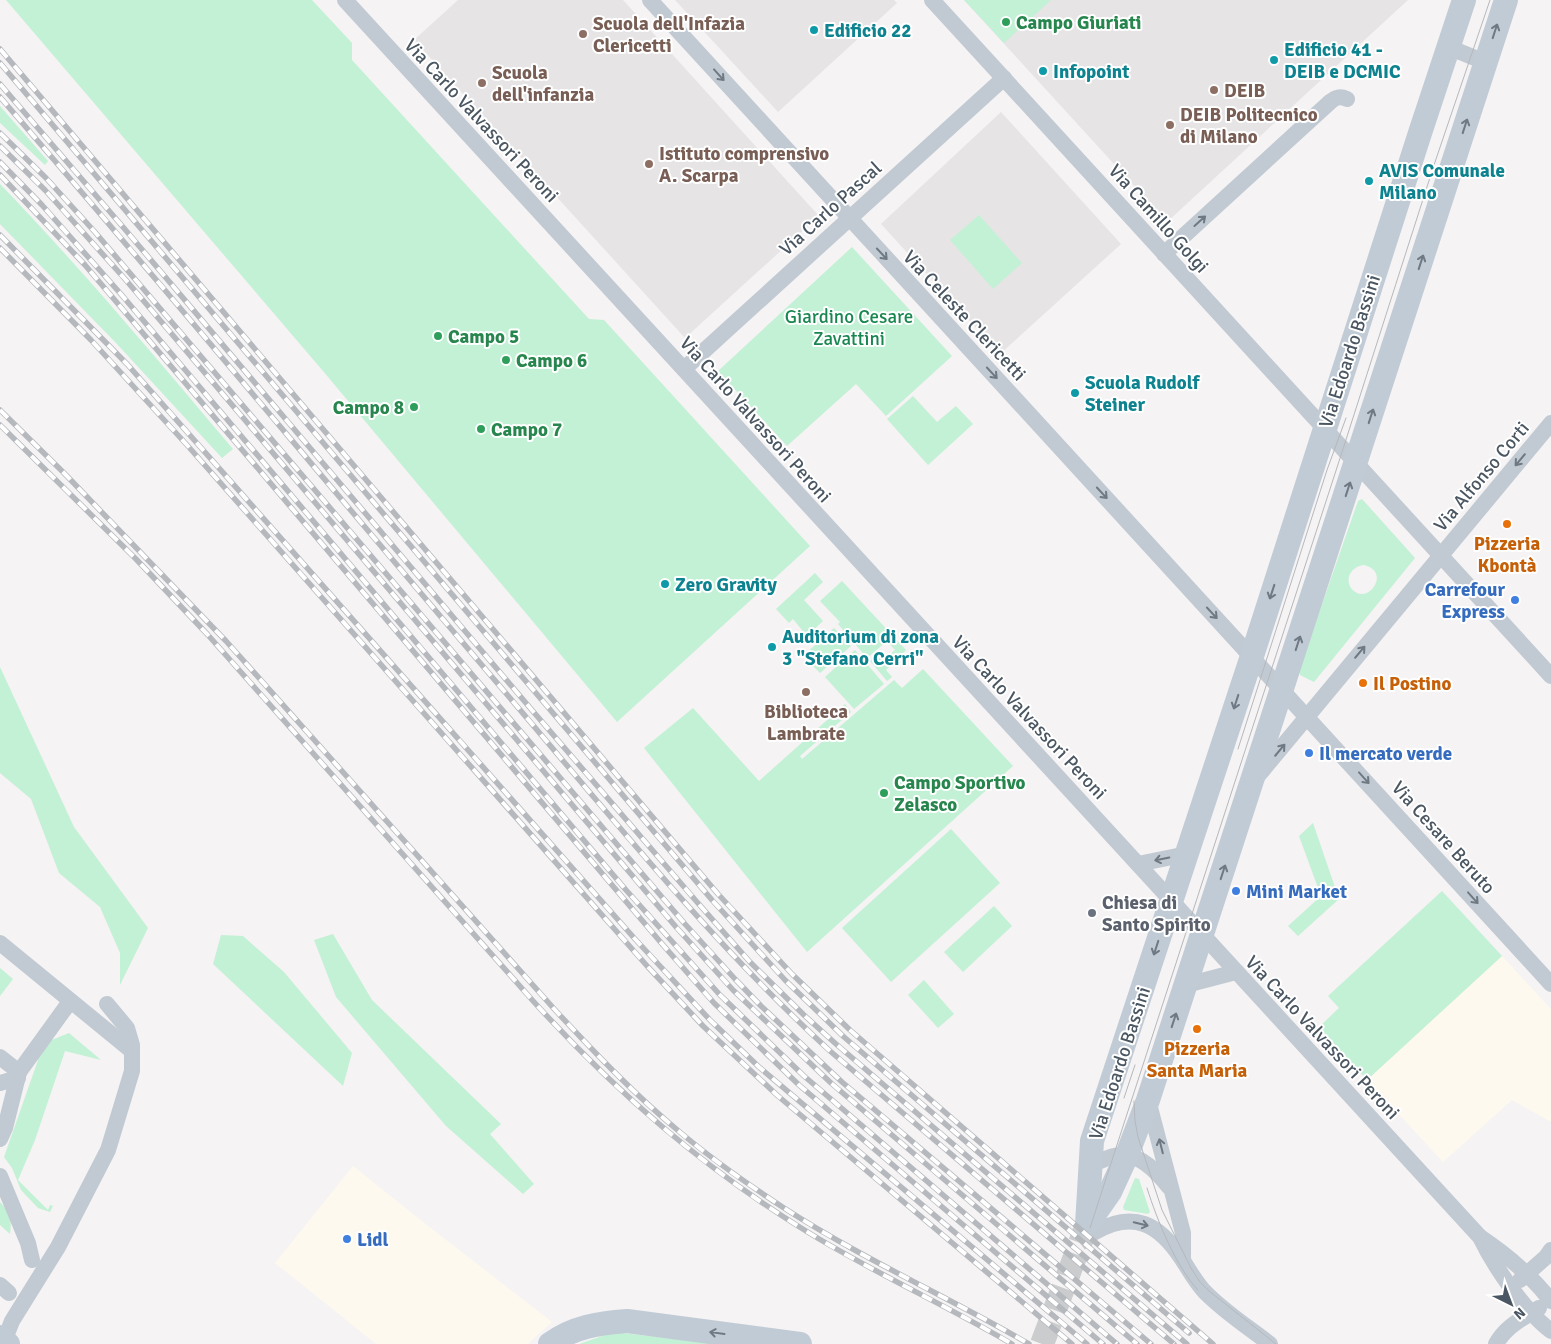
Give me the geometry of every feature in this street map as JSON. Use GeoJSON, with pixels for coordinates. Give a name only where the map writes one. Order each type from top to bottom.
{"type":"FeatureCollection","features":[{"type":"Feature","properties":{"kind":"street","name":"Via Carlo Valvassori Peroni"},"geometry":{"type":"LineString","coordinates":[[345,0],[1480,1237],[1501,1250],[1551,1300],[1531,1313]]}},
{"type":"Feature","properties":{"kind":"street","name":"Via Celeste Clericetti"},"geometry":{"type":"LineString","coordinates":[[650,0],[1252,656]]}},
{"type":"Feature","properties":{"kind":"street","name":"Via Camillo Golgi"},"geometry":{"type":"LineString","coordinates":[[932,0],[1356,463]]}},
{"type":"Feature","properties":{"kind":"street","name":"Via Edoardo Bassini"},"geometry":{"type":"LineString","coordinates":[[1464,0],[1172,902],[1092,1142],[1087,1225],[1110,1192],[1128,1155],[1148,1100],[1506,0]]}},
{"type":"Feature","properties":{"kind":"street"},"geometry":{"type":"LineString","coordinates":[[1448,47],[1485,62]]}},
{"type":"Feature","properties":{"kind":"street","name":"Via Carlo Pascal"},"geometry":{"type":"LineString","coordinates":[[684,369],[1004,78]]}},
{"type":"Feature","properties":{"kind":"street"},"geometry":{"type":"LineString","coordinates":[[1164,254],[1330,102],[1340,97],[1347,99]]}},
{"type":"Feature","properties":{"kind":"street","name":"Via Alfonso Corti"},"geometry":{"type":"LineString","coordinates":[[1441,555],[1551,423]]}},
{"type":"Feature","properties":{"kind":"street"},"geometry":{"type":"LineString","coordinates":[[1356,463],[1550,674]]}},
{"type":"Feature","properties":{"kind":"street","name":"Via Edoardo Bassini"},"geometry":{"type":"LineString","coordinates":[[1252,783],[1441,555]]}},
{"type":"Feature","properties":{"kind":"street"},"geometry":{"type":"LineString","coordinates":[[1252,656],[1307,717]]}},
{"type":"Feature","properties":{"kind":"street","name":"Via Cesare Beruto"},"geometry":{"type":"LineString","coordinates":[[1307,717],[1551,984]]}},
{"type":"Feature","properties":{"kind":"street"},"geometry":{"type":"LineString","coordinates":[[1138,864],[1187,854]]}},
{"type":"Feature","properties":{"kind":"street"},"geometry":{"type":"LineString","coordinates":[[0,943],[132,1051]]}},
{"type":"Feature","properties":{"kind":"street"},"geometry":{"type":"LineString","coordinates":[[1186,985],[1236,972]]}},
{"type":"Feature","properties":{"kind":"street"},"geometry":{"type":"LineString","coordinates":[[4,1341],[12,1321],[58,1247],[108,1150],[132,1071],[132,1051],[127,1028],[107,1004]]}},
{"type":"Feature","properties":{"kind":"street"},"geometry":{"type":"LineString","coordinates":[[0,1139],[4,1116],[19,1075],[66,1007]]}},
{"type":"Feature","properties":{"kind":"street"},"geometry":{"type":"LineString","coordinates":[[0,1057],[19,1075]]}},
{"type":"Feature","properties":{"kind":"street"},"geometry":{"type":"LineString","coordinates":[[0,1083],[19,1075]]}},
{"type":"Feature","properties":{"kind":"street"},"geometry":{"type":"LineString","coordinates":[[1148,1100],[1156,1124],[1184,1238],[1183,1260]]}},
{"type":"Feature","properties":{"kind":"street"},"geometry":{"type":"LineString","coordinates":[[1091,1165],[1113,1156],[1128,1155],[1152,1168],[1173,1193]]}},
{"type":"Feature","properties":{"kind":"street"},"geometry":{"type":"LineString","coordinates":[[0,1176],[5,1194],[28,1243],[32,1260]]}},
{"type":"Feature","properties":{"kind":"street"},"geometry":{"type":"LineString","coordinates":[[1095,1232],[1121,1221],[1143,1224],[1155,1229],[1171,1244],[1193,1277],[1208,1294],[1270,1344]]}},
{"type":"Feature","properties":{"kind":"street","name":"Via Carlo Valvassori Peroni"},"geometry":{"type":"LineString","coordinates":[[1480,1237],[1491,1259],[1531,1313],[1551,1331]]}},
{"type":"Feature","properties":{"kind":"street"},"geometry":{"type":"LineString","coordinates":[[1514,1290],[1517,1284],[1551,1250]]}},
{"type":"Feature","properties":{"kind":"street"},"geometry":{"type":"LineString","coordinates":[[1496,1344],[1503,1332],[1531,1313]]}},
{"type":"Feature","properties":{"kind":"street"},"geometry":{"type":"LineString","coordinates":[[550,1344],[574,1330],[602,1322],[627,1321],[800,1344]]}},
{"type":"Feature","properties":{"kind":"shaded area","name":"Istituto comprensivo A. Scarpa"},"geometry":{"type":"Polygon","coordinates":[[[458,0],[623,0],[819,216],[685,338],[414,40],[458,0]]]}},
{"type":"Feature","properties":{"kind":"shaded area"},"geometry":{"type":"Polygon","coordinates":[[[675,0],[894,0],[897,3],[778,112],[675,0]]]}},
{"type":"Feature","properties":{"kind":"shaded area","name":"DEIB"},"geometry":{"type":"Polygon","coordinates":[[[964,0],[1408,0],[1167,222],[964,0]]]}},
{"type":"Feature","properties":{"kind":"shaded area"},"geometry":{"type":"Polygon","coordinates":[[[1001,112],[1121,244],[1000,354],[881,224],[1001,112]]]}},
{"type":"Feature","properties":{"kind":"shaded area"},"geometry":{"type":"Polygon","coordinates":[[[1502,956],[1551,1009],[1551,1122],[1512,1100],[1443,1162],[1367,1080],[1502,956]]]}},
{"type":"Feature","properties":{"kind":"shaded area","name":"Lidl"},"geometry":{"type":"Polygon","coordinates":[[[353,1166],[552,1322],[528,1344],[376,1344],[275,1263],[353,1166]]]}},
{"type":"Feature","properties":{"kind":"green space"},"geometry":{"type":"Polygon","coordinates":[[[6,0],[312,0],[352,43],[352,60],[589,319],[604,320],[810,546],[617,722],[323,371],[6,0]]]}},
{"type":"Feature","properties":{"kind":"green space","name":"Campo Giuriati"},"geometry":{"type":"Polygon","coordinates":[[[964,0],[1051,0],[1004,43],[964,0]]]}},
{"type":"Feature","properties":{"kind":"green space"},"geometry":{"type":"Polygon","coordinates":[[[0,106],[48,161],[45,165],[0,123],[0,106]]]}},
{"type":"Feature","properties":{"kind":"green space"},"geometry":{"type":"Polygon","coordinates":[[[0,184],[90,281],[233,449],[222,458],[117,344],[0,224],[0,184]]]}},
{"type":"Feature","properties":{"kind":"green space"},"geometry":{"type":"Polygon","coordinates":[[[979,215],[1022,263],[993,289],[950,240],[979,215]]]}},
{"type":"Feature","properties":{"kind":"green space","name":"Giardino Cesare Zavattini"},"geometry":{"type":"Polygon","coordinates":[[[852,247],[952,356],[886,416],[856,384],[787,446],[718,371],[852,247]]]}},
{"type":"Feature","properties":{"kind":"green space"},"geometry":{"type":"Polygon","coordinates":[[[913,396],[937,422],[956,406],[973,424],[928,465],[887,419],[913,396]]]}},
{"type":"Feature","properties":{"kind":"green space"},"geometry":{"type":"Polygon","coordinates":[[[1362,499],[1415,558],[1314,682],[1300,675],[1299,670],[1358,501],[1362,499]],[[1364,565],[1356,567],[1349,576],[1351,588],[1357,593],[1363,594],[1374,587],[1377,581],[1376,574],[1372,569],[1364,565]]]}},
{"type":"Feature","properties":{"kind":"green space"},"geometry":{"type":"Polygon","coordinates":[[[815,573],[823,582],[804,600],[823,621],[807,636],[793,619],[789,623],[776,609],[815,573]]]}},
{"type":"Feature","properties":{"kind":"green space"},"geometry":{"type":"Polygon","coordinates":[[[842,581],[906,650],[886,670],[892,677],[887,681],[870,661],[881,650],[887,657],[895,650],[887,641],[867,658],[838,624],[840,622],[820,601],[842,581]]]}},
{"type":"Feature","properties":{"kind":"green space"},"geometry":{"type":"Polygon","coordinates":[[[834,628],[851,646],[820,673],[803,656],[834,628]]]}},
{"type":"Feature","properties":{"kind":"green space"},"geometry":{"type":"Polygon","coordinates":[[[855,650],[884,684],[854,709],[825,677],[855,650]]]}},
{"type":"Feature","properties":{"kind":"green space"},"geometry":{"type":"Polygon","coordinates":[[[0,667],[74,827],[148,928],[120,985],[120,953],[100,907],[59,873],[31,799],[0,773],[0,667]]]}},
{"type":"Feature","properties":{"kind":"green space","name":"Campo Sportivo Zelasco"},"geometry":{"type":"Polygon","coordinates":[[[923,669],[1013,766],[807,952],[644,748],[693,708],[759,781],[845,704],[851,712],[800,756],[802,759],[894,680],[902,688],[923,669]]]}},
{"type":"Feature","properties":{"kind":"green space"},"geometry":{"type":"Polygon","coordinates":[[[1313,823],[1339,899],[1298,936],[1288,926],[1321,896],[1299,836],[1313,823]]]}},
{"type":"Feature","properties":{"kind":"green space"},"geometry":{"type":"Polygon","coordinates":[[[951,829],[1000,883],[891,982],[842,928],[951,829]]]}},
{"type":"Feature","properties":{"kind":"green space"},"geometry":{"type":"Polygon","coordinates":[[[1442,891],[1502,956],[1367,1080],[1319,1027],[1339,1008],[1328,996],[1442,891]]]}},
{"type":"Feature","properties":{"kind":"green space"},"geometry":{"type":"Polygon","coordinates":[[[994,906],[1012,926],[963,972],[944,952],[994,906]]]}},
{"type":"Feature","properties":{"kind":"green space"},"geometry":{"type":"Polygon","coordinates":[[[333,934],[372,1000],[501,1124],[490,1134],[534,1184],[523,1194],[446,1126],[336,997],[314,940],[333,934]]]}},
{"type":"Feature","properties":{"kind":"green space"},"geometry":{"type":"Polygon","coordinates":[[[221,935],[243,936],[284,972],[352,1053],[343,1086],[213,964],[221,935]]]}},
{"type":"Feature","properties":{"kind":"green space"},"geometry":{"type":"Polygon","coordinates":[[[0,968],[13,979],[0,996],[0,968]]]}},
{"type":"Feature","properties":{"kind":"green space"},"geometry":{"type":"Polygon","coordinates":[[[924,980],[954,1014],[938,1028],[908,995],[924,980]]]}},
{"type":"Feature","properties":{"kind":"green space"},"geometry":{"type":"Polygon","coordinates":[[[69,1033],[101,1060],[65,1051],[35,1140],[18,1180],[48,1210],[50,1205],[53,1206],[50,1212],[38,1208],[21,1190],[12,1168],[4,1157],[44,1043],[69,1033]]]}},
{"type":"Feature","properties":{"kind":"green space"},"geometry":{"type":"Polygon","coordinates":[[[1135,1178],[1139,1179],[1150,1212],[1148,1214],[1124,1210],[1123,1207],[1135,1178]]]}},
{"type":"Feature","properties":{"kind":"green space"},"geometry":{"type":"Polygon","coordinates":[[[0,1202],[10,1216],[10,1234],[0,1225],[0,1202]]]}},
{"type":"Feature","properties":{"kind":"green space"},"geometry":{"type":"Polygon","coordinates":[[[614,1332],[719,1344],[579,1344],[614,1332]]]}},
{"type":"Feature","properties":{"kind":"tunnel"},"geometry":{"type":"LineString","coordinates":[[1042,1344],[1087,1225]]}},
{"type":"Feature","properties":{"kind":"tunnel"},"geometry":{"type":"LineString","coordinates":[[1080,1243],[1095,1232]]}},
{"type":"Feature","properties":{"kind":"tram line"},"geometry":{"type":"LineString","coordinates":[[1090,1228],[1434,165],[1490,0]]}},
{"type":"Feature","properties":{"kind":"tram line"},"geometry":{"type":"LineString","coordinates":[[1238,749],[1327,470],[1346,418]]}},
{"type":"Feature","properties":{"kind":"tram line"},"geometry":{"type":"LineString","coordinates":[[1124,1098],[1135,1065]]}},
{"type":"Feature","properties":{"kind":"tram line"},"geometry":{"type":"LineString","coordinates":[[1134,1101],[1138,1137],[1162,1210],[1191,1268],[1200,1282],[1209,1291],[1276,1344]]}},
{"type":"Feature","properties":{"kind":"tram line"},"geometry":{"type":"LineString","coordinates":[[1147,1188],[1156,1214],[1175,1256],[1198,1290]]}},
{"type":"Feature","properties":{"kind":"railway"},"geometry":{"type":"LineString","coordinates":[[0,49],[718,894],[792,974],[850,1030],[1213,1344]]}},
{"type":"Feature","properties":{"kind":"railway"},"geometry":{"type":"LineString","coordinates":[[0,63],[712,900],[785,980],[844,1037],[1189,1333]]}},
{"type":"Feature","properties":{"kind":"railway"},"geometry":{"type":"LineString","coordinates":[[0,84],[531,709],[750,962],[836,1044],[1187,1344]]}},
{"type":"Feature","properties":{"kind":"railway"},"geometry":{"type":"LineString","coordinates":[[0,97],[625,834],[704,924],[787,1010],[830,1051],[1174,1344]]}},
{"type":"Feature","properties":{"kind":"railway"},"geometry":{"type":"LineString","coordinates":[[0,133],[46,178],[94,231],[685,924],[735,979],[842,1082],[1151,1344]]}},
{"type":"Feature","properties":{"kind":"railway"},"geometry":{"type":"LineString","coordinates":[[0,146],[45,190],[125,279],[676,927],[733,990],[831,1083],[1137,1344]]}},
{"type":"Feature","properties":{"kind":"railway"},"geometry":{"type":"LineString","coordinates":[[0,162],[42,205],[120,293],[626,890],[720,995],[804,1076],[1117,1344]]}},
{"type":"Feature","properties":{"kind":"railway"},"geometry":{"type":"LineString","coordinates":[[0,175],[85,265],[714,1003],[799,1085],[1103,1344]]}},
{"type":"Feature","properties":{"kind":"railway"},"geometry":{"type":"LineString","coordinates":[[0,235],[127,364],[635,939],[710,1020],[759,1067],[1087,1344]]}},
{"type":"Feature","properties":{"kind":"railway"},"geometry":{"type":"LineString","coordinates":[[0,248],[91,340],[187,445],[648,967],[703,1026],[778,1096],[1072,1344]]}},
{"type":"Feature","properties":{"kind":"railway"},"geometry":{"type":"LineString","coordinates":[[0,410],[64,473],[226,641],[556,1011],[601,1059],[648,1104],[706,1153],[744,1181],[814,1227],[1029,1344]]}},
{"type":"Feature","properties":{"kind":"railway"},"geometry":{"type":"LineString","coordinates":[[0,425],[135,558],[208,635],[534,1002],[596,1067],[629,1097],[731,1181],[806,1231],[1012,1344]]}},
{"type":"Feature","properties":{"kind":"place","name":"Campo Giuriati"},"geometry":{"type":"Point","coordinates":[1006,22]}},
{"type":"Feature","properties":{"kind":"place","name":"Edificio 22"},"geometry":{"type":"Point","coordinates":[814,30]}},
{"type":"Feature","properties":{"kind":"place","name":"Scuola dell'Infazia Clericetti"},"geometry":{"type":"Point","coordinates":[583,34]}},
{"type":"Feature","properties":{"kind":"place","name":"Edificio 41 - DEIB e DCMIC"},"geometry":{"type":"Point","coordinates":[1274,60]}},
{"type":"Feature","properties":{"kind":"place","name":"Infopoint"},"geometry":{"type":"Point","coordinates":[1043,71]}},
{"type":"Feature","properties":{"kind":"place","name":"Scuola dell'infanzia"},"geometry":{"type":"Point","coordinates":[482,83]}},
{"type":"Feature","properties":{"kind":"place","name":"DEIB"},"geometry":{"type":"Point","coordinates":[1214,90]}},
{"type":"Feature","properties":{"kind":"place","name":"DEIB Politecnico di Milano"},"geometry":{"type":"Point","coordinates":[1170,125]}},
{"type":"Feature","properties":{"kind":"place","name":"Istituto comprensivo A. Scarpa"},"geometry":{"type":"Point","coordinates":[649,164]}},
{"type":"Feature","properties":{"kind":"place","name":"AVIS Comunale Milano"},"geometry":{"type":"Point","coordinates":[1369,181]}},
{"type":"Feature","properties":{"kind":"place","name":"Campo 5"},"geometry":{"type":"Point","coordinates":[438,336]}},
{"type":"Feature","properties":{"kind":"place","name":"Campo 6"},"geometry":{"type":"Point","coordinates":[506,360]}},
{"type":"Feature","properties":{"kind":"place","name":"Scuola Rudolf Steiner"},"geometry":{"type":"Point","coordinates":[1075,393]}},
{"type":"Feature","properties":{"kind":"place","name":"Campo 8"},"geometry":{"type":"Point","coordinates":[414,407]}},
{"type":"Feature","properties":{"kind":"place","name":"Campo 7"},"geometry":{"type":"Point","coordinates":[481,429]}},
{"type":"Feature","properties":{"kind":"place","name":"Pizzeria Kbontà"},"geometry":{"type":"Point","coordinates":[1507,524]}},
{"type":"Feature","properties":{"kind":"place","name":"Zero Gravity"},"geometry":{"type":"Point","coordinates":[665,584]}},
{"type":"Feature","properties":{"kind":"place","name":"Carrefour Express"},"geometry":{"type":"Point","coordinates":[1515,600]}},
{"type":"Feature","properties":{"kind":"place","name":"Auditorium di zona 3 \"Stefano Cerri\""},"geometry":{"type":"Point","coordinates":[772,647]}},
{"type":"Feature","properties":{"kind":"place","name":"Il Postino"},"geometry":{"type":"Point","coordinates":[1363,683]}},
{"type":"Feature","properties":{"kind":"place","name":"Biblioteca Lambrate"},"geometry":{"type":"Point","coordinates":[806,692]}},
{"type":"Feature","properties":{"kind":"place","name":"Il mercato verde"},"geometry":{"type":"Point","coordinates":[1309,753]}},
{"type":"Feature","properties":{"kind":"place","name":"Campo Sportivo Zelasco"},"geometry":{"type":"Point","coordinates":[884,793]}},
{"type":"Feature","properties":{"kind":"place","name":"Mini Market"},"geometry":{"type":"Point","coordinates":[1236,891]}},
{"type":"Feature","properties":{"kind":"place","name":"Chiesa di Santo Spirito"},"geometry":{"type":"Point","coordinates":[1092,913]}},
{"type":"Feature","properties":{"kind":"place","name":"Pizzeria Santa Maria"},"geometry":{"type":"Point","coordinates":[1197,1029]}},
{"type":"Feature","properties":{"kind":"place","name":"Lidl"},"geometry":{"type":"Point","coordinates":[347,1239]}}]}
